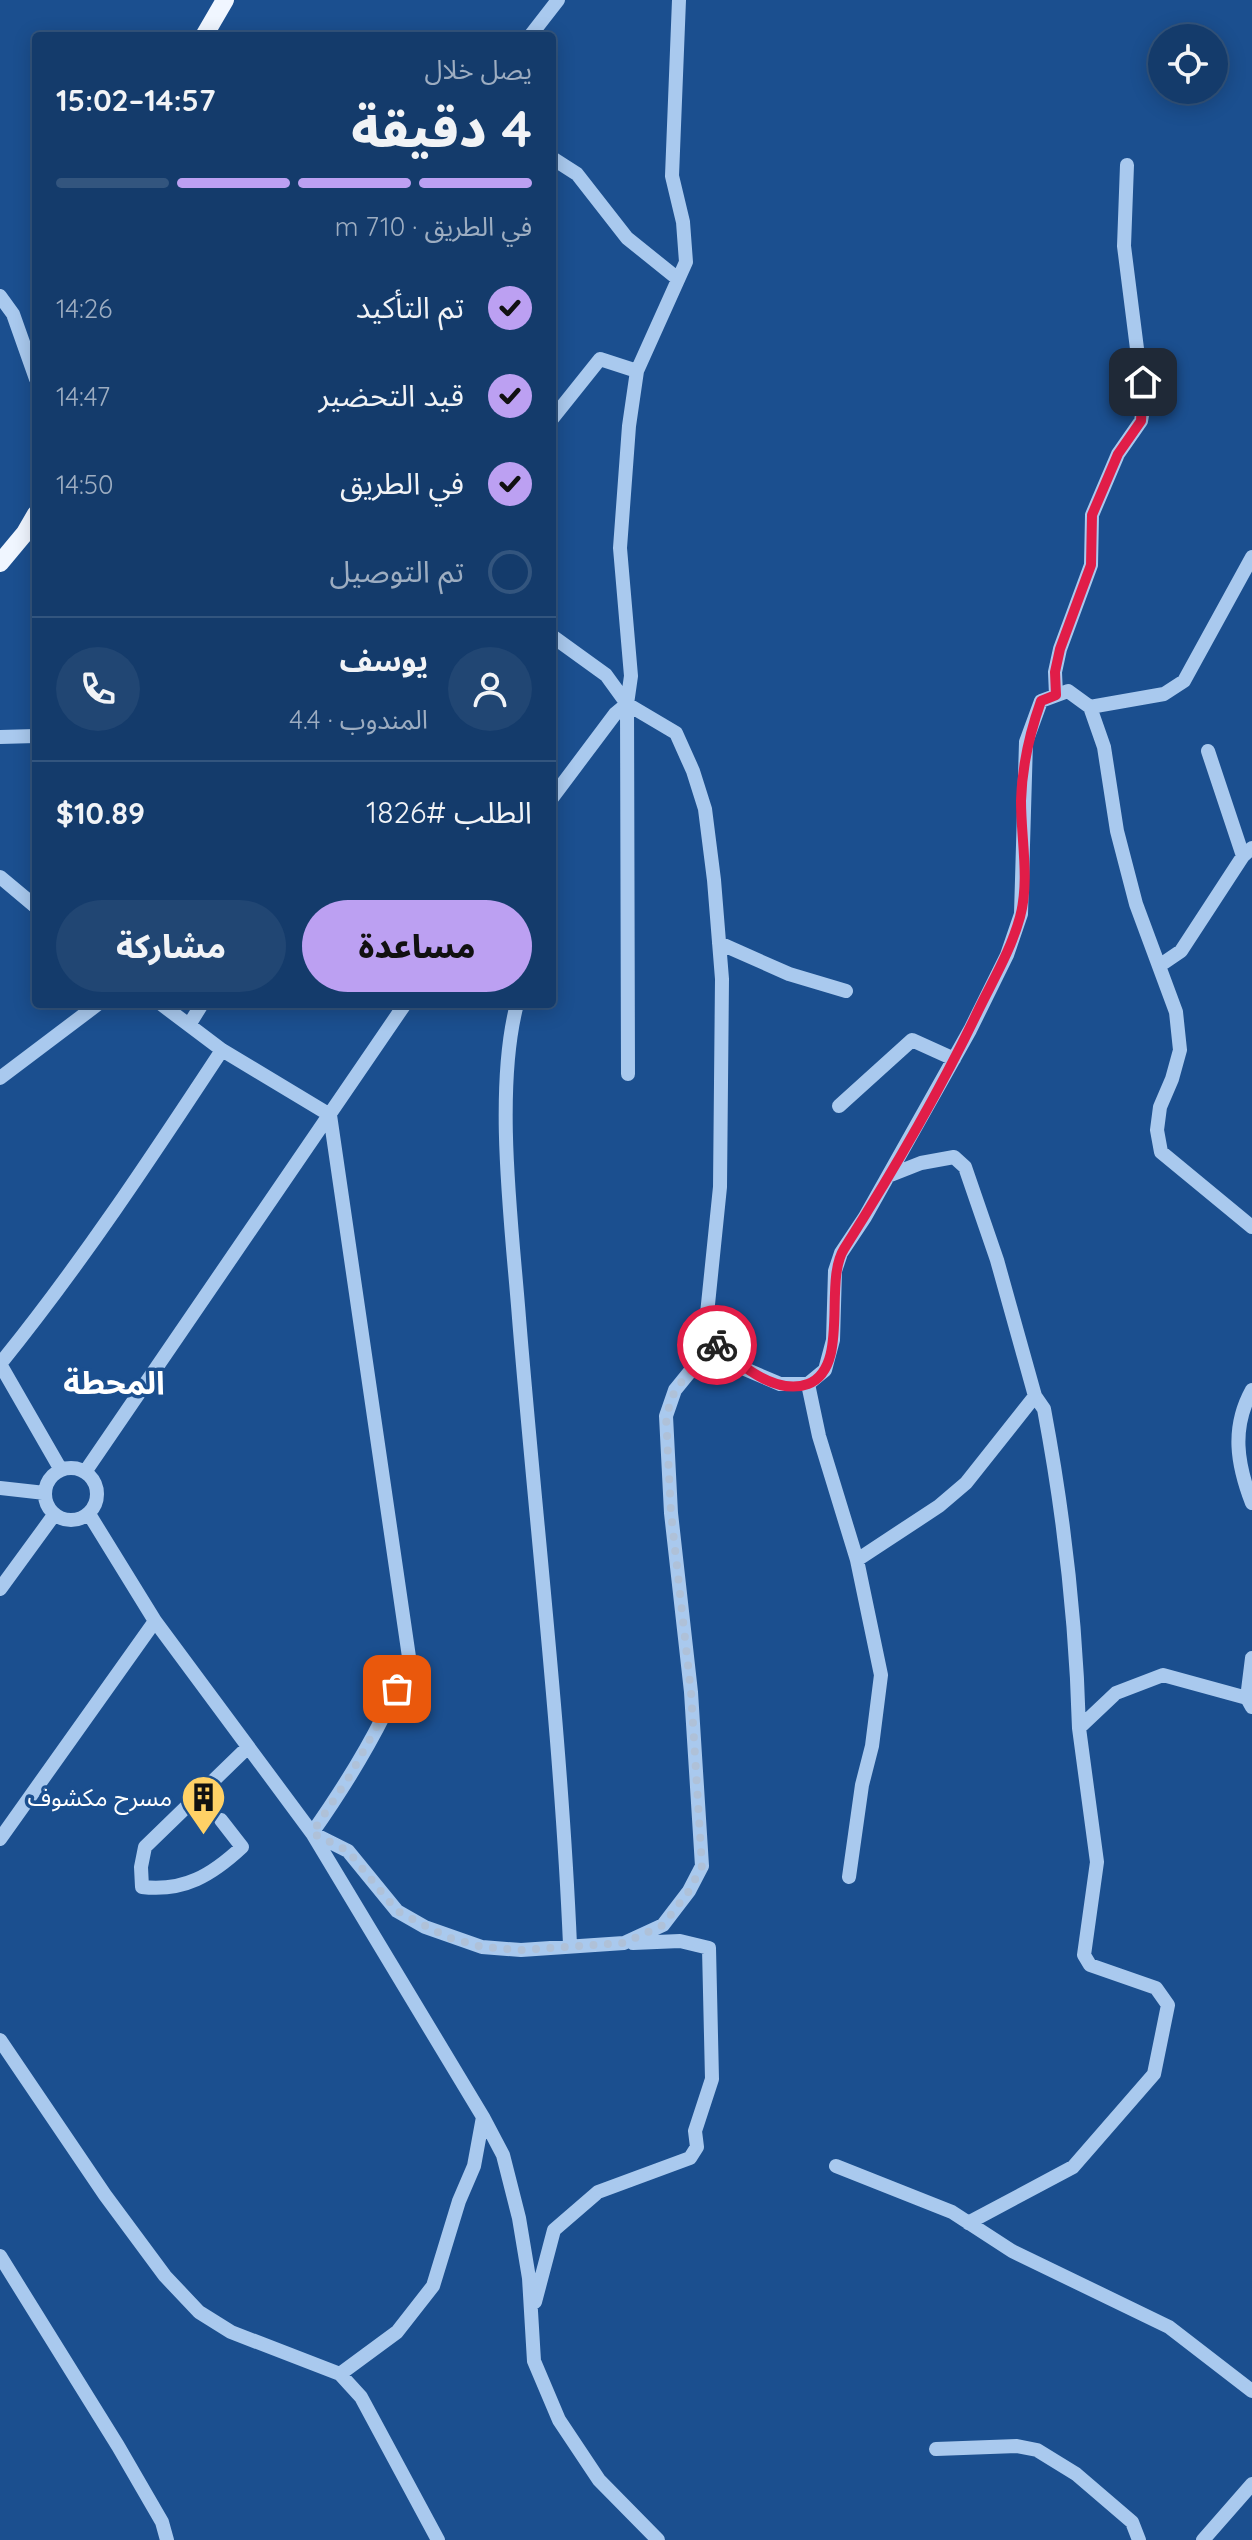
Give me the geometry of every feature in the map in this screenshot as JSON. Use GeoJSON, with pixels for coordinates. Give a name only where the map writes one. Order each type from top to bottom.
{"type":"FeatureCollection","features":[{"type":"Feature","properties":{"kind":"main road"},"geometry":{"type":"LineString","coordinates":[[206,32],[225,0]]}},
{"type":"Feature","properties":{"kind":"main road"},"geometry":{"type":"LineString","coordinates":[[0,563],[31,538]]}},
{"type":"Feature","properties":{"kind":"street"},"geometry":{"type":"LineString","coordinates":[[533,32],[558,0]]}},
{"type":"Feature","properties":{"kind":"street"},"geometry":{"type":"LineString","coordinates":[[628,1074],[627,704],[631,676],[620,548],[637,371],[686,262],[683,222],[672,176],[679,0]]}},
{"type":"Feature","properties":{"kind":"street"},"geometry":{"type":"LineString","coordinates":[[556,161],[577,174],[627,238],[678,279]]}},
{"type":"Feature","properties":{"kind":"street"},"geometry":{"type":"LineString","coordinates":[[1056,695],[1055,672],[1060,649],[1091,565],[1092,515],[1118,454],[1141,421],[1144,404],[1124,246],[1127,165]]}},
{"type":"Feature","properties":{"kind":"street"},"geometry":{"type":"LineString","coordinates":[[0,296],[13,314],[32,368]]}},
{"type":"Feature","properties":{"kind":"street"},"geometry":{"type":"LineString","coordinates":[[556,414],[600,359],[637,371]]}},
{"type":"Feature","properties":{"kind":"street"},"geometry":{"type":"LineString","coordinates":[[1090,707],[1164,694],[1184,681],[1252,557]]}},
{"type":"Feature","properties":{"kind":"street"},"geometry":{"type":"LineString","coordinates":[[556,639],[606,675],[627,704],[676,733],[705,809],[719,943],[720,1187],[707,1314],[714,1342],[745,1369],[780,1384],[808,1384],[825,1370],[833,1340],[835,1271],[841,1253],[954,1059],[1007,955],[1021,914],[1026,742],[1041,701],[1068,691],[1090,707],[1104,747],[1117,831],[1136,904],[1176,1012],[1180,1050],[1160,1107],[1157,1130],[1161,1152],[1252,1227]]}},
{"type":"Feature","properties":{"kind":"street"},"geometry":{"type":"LineString","coordinates":[[556,793],[615,714],[627,704]]}},
{"type":"Feature","properties":{"kind":"street"},"geometry":{"type":"LineString","coordinates":[[0,737],[32,736]]}},
{"type":"Feature","properties":{"kind":"street"},"geometry":{"type":"LineString","coordinates":[[1159,966],[1181,951],[1247,852],[1208,751]]}},
{"type":"Feature","properties":{"kind":"street"},"geometry":{"type":"LineString","coordinates":[[0,877],[32,904]]}},
{"type":"Feature","properties":{"kind":"street"},"geometry":{"type":"LineString","coordinates":[[719,943],[789,974],[846,991]]}},
{"type":"Feature","properties":{"kind":"street"},"geometry":{"type":"LineString","coordinates":[[0,1078],[93,1008]]}},
{"type":"Feature","properties":{"kind":"street"},"geometry":{"type":"LineString","coordinates":[[166,1008],[222,1050],[330,1115]]}},
{"type":"Feature","properties":{"kind":"street"},"geometry":{"type":"LineString","coordinates":[[189,1025],[200,1008]]}},
{"type":"Feature","properties":{"kind":"street"},"geometry":{"type":"LineString","coordinates":[[85,1472],[402,1008]]}},
{"type":"Feature","properties":{"kind":"street"},"geometry":{"type":"LineString","coordinates":[[516,1008],[510,1029],[506,1100],[514,1249],[552,1664],[570,1945]]}},
{"type":"Feature","properties":{"kind":"street"},"geometry":{"type":"LineString","coordinates":[[839,1106],[912,1040],[954,1059]]}},
{"type":"Feature","properties":{"kind":"street"},"geometry":{"type":"LineString","coordinates":[[61,1470],[0,1364],[114,1214],[222,1050]]}},
{"type":"Feature","properties":{"kind":"street"},"geometry":{"type":"LineString","coordinates":[[312,1833],[351,1774],[397,1689],[409,1657],[330,1115]]}},
{"type":"Feature","properties":{"kind":"street"},"geometry":{"type":"LineString","coordinates":[[888,1176],[921,1163],[954,1157],[965,1167],[997,1260],[1035,1396],[1044,1409],[1064,1512],[1077,1649],[1079,1728],[1097,1862],[1084,1955],[1090,1965],[1156,1988],[1168,2005],[1154,2074],[1073,2167],[968,2223]]}},
{"type":"Feature","properties":{"kind":"street"},"geometry":{"type":"LineString","coordinates":[[624,1943],[663,1925],[689,1891],[702,1866],[691,1692],[671,1513],[666,1416],[675,1390],[714,1342]]}},
{"type":"Feature","properties":{"kind":"street"},"geometry":{"type":"LineString","coordinates":[[808,1384],[819,1436],[857,1560],[881,1675],[849,1877]]}},
{"type":"Feature","properties":{"kind":"street"},"geometry":{"type":"LineString","coordinates":[[1252,1390],[1237,1437],[1239,1469],[1252,1503]]}},
{"type":"Feature","properties":{"kind":"street"},"geometry":{"type":"LineString","coordinates":[[857,1560],[939,1506],[966,1483],[1035,1396]]}},
{"type":"Feature","properties":{"kind":"street"},"geometry":{"type":"LineString","coordinates":[[77,1468],[85,1472],[92,1478],[98,1496],[89,1514],[72,1521],[54,1515],[45,1493],[52,1475],[77,1468]]}},
{"type":"Feature","properties":{"kind":"street"},"geometry":{"type":"LineString","coordinates":[[0,1488],[45,1493]]}},
{"type":"Feature","properties":{"kind":"street"},"geometry":{"type":"LineString","coordinates":[[89,1514],[155,1621],[312,1833],[483,2117],[503,2155],[519,2218],[532,2311],[534,2361],[559,2420],[599,2480],[658,2540]]}},
{"type":"Feature","properties":{"kind":"street"},"geometry":{"type":"LineString","coordinates":[[0,1589],[54,1515]]}},
{"type":"Feature","properties":{"kind":"street"},"geometry":{"type":"LineString","coordinates":[[0,1839],[155,1621]]}},
{"type":"Feature","properties":{"kind":"street"},"geometry":{"type":"LineString","coordinates":[[1079,1728],[1116,1693],[1163,1675],[1249,1702],[1252,1658]]}},
{"type":"Feature","properties":{"kind":"street"},"geometry":{"type":"LineString","coordinates":[[221,1820],[242,1847],[217,1871],[184,1886],[142,1887],[141,1867],[145,1847],[247,1748]]}},
{"type":"Feature","properties":{"kind":"street"},"geometry":{"type":"LineString","coordinates":[[312,1833],[348,1851],[397,1911],[447,1937],[482,1947],[521,1950],[680,1941],[709,1948],[712,2079],[695,2131],[697,2147],[690,2158],[598,2192],[554,2230],[532,2311]]}},
{"type":"Feature","properties":{"kind":"street"},"geometry":{"type":"LineString","coordinates":[[0,2040],[105,2195],[165,2276],[199,2312],[231,2332],[340,2374],[361,2397],[438,2540]]}},
{"type":"Feature","properties":{"kind":"street"},"geometry":{"type":"LineString","coordinates":[[340,2374],[397,2332],[433,2286],[459,2201],[474,2166],[483,2117]]}},
{"type":"Feature","properties":{"kind":"street"},"geometry":{"type":"LineString","coordinates":[[836,2166],[952,2212],[1012,2251],[1169,2327],[1252,2391]]}},
{"type":"Feature","properties":{"kind":"street"},"geometry":{"type":"LineString","coordinates":[[0,2256],[118,2446],[162,2522],[167,2540]]}},
{"type":"Feature","properties":{"kind":"street"},"geometry":{"type":"LineString","coordinates":[[936,2449],[1017,2446],[1037,2450],[1076,2474],[1132,2522],[1139,2540]]}},
{"type":"Feature","properties":{"kind":"street"},"geometry":{"type":"LineString","coordinates":[[1203,2540],[1252,2484]]}},
{"type":"Feature","properties":{"kind":"way so far"},"geometry":{"type":"LineString","coordinates":[[397,1689],[351,1774],[312,1833],[348,1851],[397,1911],[447,1937],[482,1947],[521,1950],[624,1943],[663,1925],[689,1891],[702,1866],[691,1692],[671,1513],[666,1416],[675,1390],[714,1342],[717,1345]]}},
{"type":"Feature","properties":{"kind":"place","name":"مسرح مكشوف"},"geometry":{"type":"Point","coordinates":[203,1837]}},
{"type":"Feature","properties":{"kind":"district","name":"المحطة"},"geometry":{"type":"Point","coordinates":[114,1383]}},
{"type":"Feature","properties":{"kind":"route"},"geometry":{"type":"LineString","coordinates":[[717,1345],[745,1369],[780,1384],[808,1384],[825,1370],[833,1340],[835,1271],[841,1253],[865,1217],[970,1030],[1007,955],[1021,914],[1024,864],[1021,802],[1026,742],[1041,701],[1056,695],[1055,672],[1060,649],[1091,565],[1092,515],[1118,454],[1141,421],[1143,382]]}}]}
